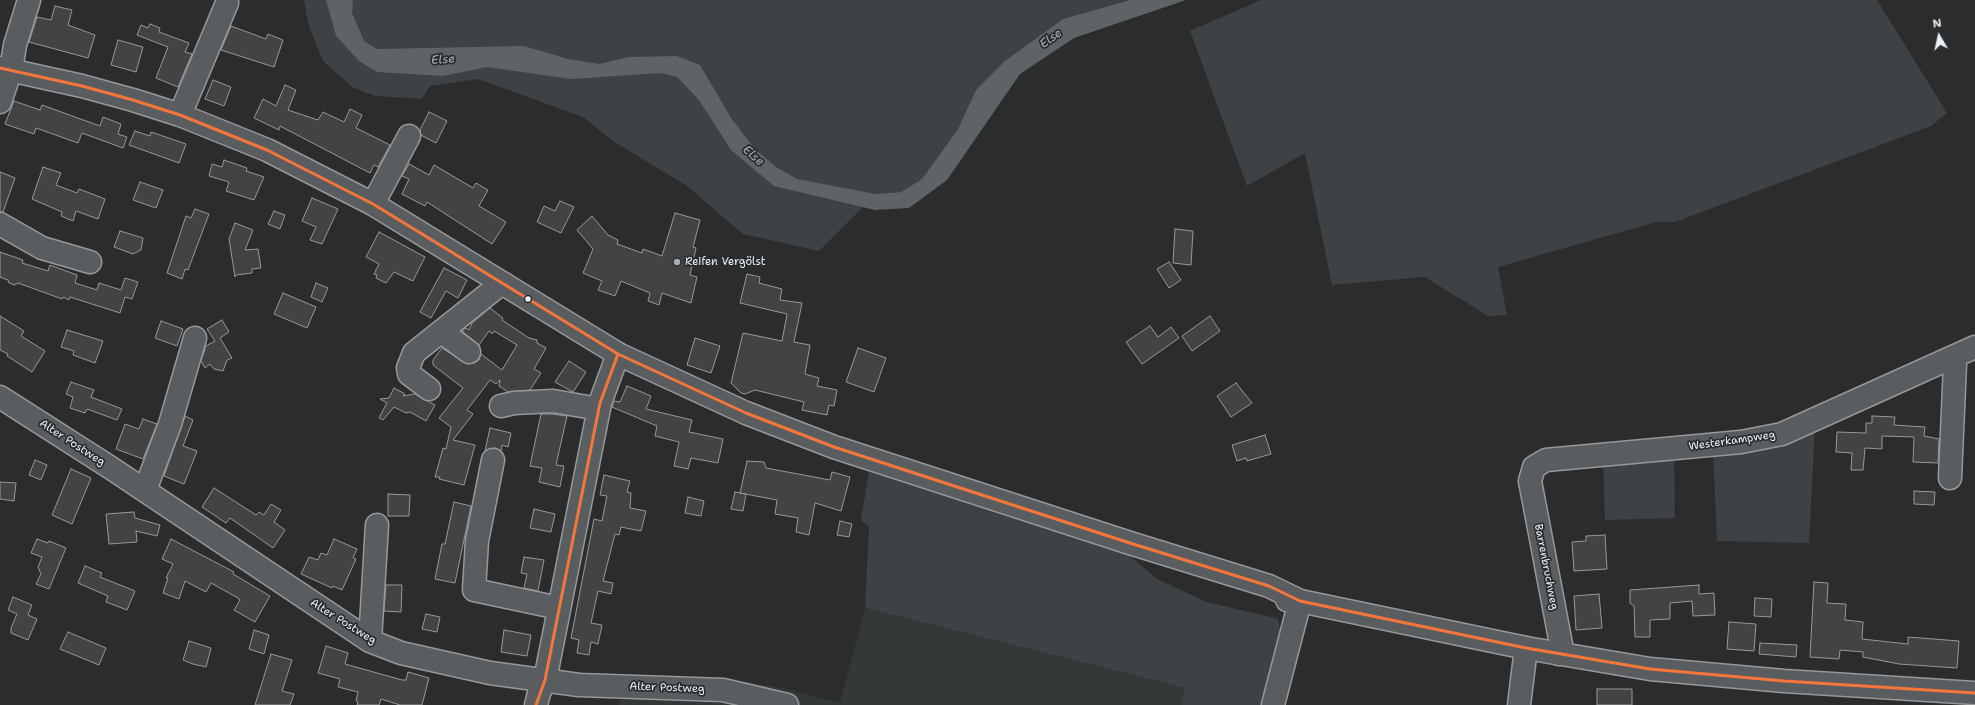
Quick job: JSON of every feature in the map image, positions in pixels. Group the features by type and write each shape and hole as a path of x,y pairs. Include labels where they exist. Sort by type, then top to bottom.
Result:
{"street":[{"path":"0,102 6,69 29,0"},
{"path":"180,115 227,3"},
{"path":"6,69 82,86 180,115 268,150 373,204 618,354 746,413 834,447 1133,544 1269,586 1300,601 1526,648 1650,669 1784,681 1975,693"},
{"path":"373,204 409,136"},
{"path":"0,224 42,248 90,262"},
{"path":"429,389 409,374 408,368 414,354 502,283"},
{"path":"442,332 469,352"},
{"path":"145,490 170,424 195,338"},
{"name":"Westerkampweg","path":"1530,481 1534,467 1546,460 1741,442 1782,434 1975,347"},
{"path":"536,705 539,693 545,680 598,409 618,354"},
{"path":"1950,478 1955,364 1953,357"},
{"name":"Alter Postweg","path":"0,397 145,490 370,641 401,653 490,673 579,685 723,690 787,705"},
{"path":"501,406 528,402 554,401 598,409"},
{"path":"493,460 477,541 474,590 558,608"},
{"name":"Barrenbruchweg","path":"1530,481 1561,644 1559,654"},
{"path":"370,641 378,525"},
{"path":"1274,705 1300,601"},
{"path":"1519,705 1526,648"}],"shaded area":[{"path":"304,0 1130,0 1063,19 976,90 958,129 922,179 901,192 876,194 819,251 743,234 687,186 613,141 583,117 478,79 430,86 422,99 375,96 352,87 323,61 308,23"},
{"path":"1261,0 1877,0 1947,113 1931,126 1675,222 1656,222 1498,267 1507,315 1488,316 1425,277 1332,285 1305,153 1247,186 1190,31"},
{"path":"1815,425 1809,543 1717,541 1713,450"},
{"path":"1674,454 1675,518 1605,520 1603,461"},
{"path":"869,472 1130,556 1157,579 1207,602 1278,619 1282,639 1262,705 1181,705 1185,688 865,608 869,527 861,520"},
{"path":"865,608 1185,688 1181,705 619,705 622,675 723,678 783,688 840,703"}],"water":[{"name":"Else","path":"326,0 353,0 352,13 364,41 377,49 524,46 568,59 599,64 629,57 677,56 700,65 731,118 754,148 776,167 797,179 876,194 901,192 922,179 958,129 976,90 1005,61 1063,19 1130,0 1186,0 1074,38 1020,74 947,180 909,208 875,210 774,186 731,150 699,100 677,77 660,73 571,79 487,67 443,76 377,72 359,61 336,36"}],"building":[{"path":"55,6 72,10 68,25 95,35 88,58 29,42 37,17 51,20"},
{"path":"150,24 160,28 159,32 189,43 185,52 192,54 178,87 156,78 168,47 137,35 141,25 148,28"},
{"path":"231,26 266,39 268,34 283,40 274,67 221,50"},
{"path":"118,40 143,47 136,72 111,65"},
{"path":"213,80 231,87 224,106 205,99"},
{"path":"285,85 296,90 288,110 318,120 323,112 344,122 350,109 362,115 356,128 390,145 378,167 374,165 370,173 280,126 279,130 254,118 263,99 276,106"},
{"path":"14,101 40,110 42,105 100,126 103,117 121,124 118,134 127,137 123,148 82,133 78,143 36,128 34,134 5,124"},
{"path":"429,112 447,121 436,143 421,135 420,130"},
{"path":"135,131 150,136 151,132 186,144 179,163 129,145"},
{"path":"224,160 247,168 246,171 264,177 254,200 226,191 229,182 209,176 212,164 222,167"},
{"path":"409,164 429,175 434,165 473,188 476,183 488,190 479,206 506,222 492,244 427,202 425,206 402,194 409,179 402,176"},
{"path":"43,167 61,173 56,185 77,193 79,189 105,199 98,219 76,211 73,221 61,216 62,212 32,199"},
{"path":"0,172 15,178 3,212 0,212"},
{"path":"140,182 163,190 156,208 133,200"},
{"path":"312,198 338,209 322,244 310,240 316,227 302,221"},
{"path":"560,201 574,207 561,233 537,222 544,206 555,211"},
{"path":"195,209 209,214 188,270 185,269 182,279 167,273 186,216 191,218"},
{"path":"274,211 285,215 280,229 268,224"},
{"path":"675,213 700,220 693,247 696,248 690,275 697,277 691,303 662,293 659,305 648,301 650,293 621,281 615,296 598,290 602,281 583,273 593,249 577,230 592,216 608,235 618,240 617,244 642,253 643,249 662,256"},
{"path":"235,223 253,230 245,250 258,249 261,268 252,269 252,273 236,275 235,277 229,239"},
{"path":"1175,229 1193,231 1191,265 1173,263"},
{"path":"120,231 143,238 141,250 133,254 114,247"},
{"path":"379,232 425,257 413,281 394,272 386,283 376,278 377,275 374,274 379,264 366,257"},
{"path":"0,252 23,260 22,263 48,271 50,265 77,275 75,283 97,290 99,283 121,290 125,278 138,282 132,299 125,297 120,313 70,297 69,300 63,297 62,299 18,283 15,285 9,283 8,280 0,277"},
{"path":"1169,262 1181,280 1169,288 1157,269"},
{"path":"444,268 467,280 458,298 446,291 431,318 420,312"},
{"path":"747,274 760,277 759,283 782,289 780,300 802,303 794,342 810,345 805,374 819,378 817,386 837,390 834,406 829,405 827,415 802,410 804,402 755,390 745,394 741,393 731,383 743,333 782,341 787,314 740,303"},
{"path":"316,283 328,288 322,302 311,297"},
{"path":"283,293 316,307 307,328 274,314"},
{"path":"490,308 503,318 502,320 529,338 537,340 537,343 546,348 534,369 541,373 530,390 508,392 499,386 500,380 496,384 490,380 467,410 473,414 453,440 475,445 464,485 439,479 440,477 435,477 443,448 446,449 451,427 439,418 463,388 433,365 433,360 442,348 467,364 474,363 479,360 481,354 502,370 517,345 494,331 492,334 489,331 479,345 462,331 466,328 469,330 472,323"},
{"path":"0,316 24,331 21,336 45,351 32,372 7,356 8,354 0,350"},
{"path":"1210,316 1220,331 1192,351 1182,336"},
{"path":"222,320 229,332 220,338 232,358 227,360 223,371 214,369 210,364 205,368 201,361 206,346 215,341 207,329"},
{"path":"161,321 183,329 177,346 155,338"},
{"path":"1150,326 1158,337 1171,327 1179,338 1142,364 1126,342"},
{"path":"67,330 103,341 95,363 73,355 74,351 61,347"},
{"path":"695,338 720,346 711,373 687,365"},
{"path":"858,348 886,358 874,392 846,382"},
{"path":"569,361 586,372 573,392 555,382"},
{"path":"71,382 94,390 91,397 122,409 117,420 87,409 85,413 70,408 73,397 66,394"},
{"path":"1236,383 1252,403 1231,417 1217,396"},
{"path":"627,386 651,396 646,409 692,420 689,432 723,439 718,463 691,458 688,469 674,466 679,442 655,436 657,426 612,407 614,401 620,402"},
{"path":"394,388 405,394 403,396 415,394 435,405 426,421 410,412 406,413 394,407 383,420 379,418 387,403 380,399 389,398"},
{"path":"541,414 567,416 556,465 564,466 560,487 539,482 542,468 530,466"},
{"path":"185,416 193,420 183,446 197,451 184,484 164,476"},
{"path":"1872,416 1895,417 1894,425 1925,427 1924,436 1939,439 1938,463 1913,462 1914,437 1882,436 1882,449 1865,448 1863,470 1851,470 1852,453 1836,452 1837,432 1866,433 1866,423 1872,423"},
{"path":"143,419 157,424 143,459 116,449 125,424 139,429"},
{"path":"490,428 511,433 508,447 502,445 501,451 495,448 485,451"},
{"path":"1265,435 1271,454 1247,461 1246,458 1237,461 1232,445"},
{"path":"35,460 47,465 41,480 29,475"},
{"path":"747,461 764,462 766,468 830,480 832,472 850,477 841,511 815,503 809,535 796,532 798,518 775,514 777,500 740,493"},
{"path":"71,469 91,478 72,524 52,515"},
{"path":"604,475 630,481 627,492 631,493 630,508 646,511 641,531 621,527 619,535 615,534 603,581 613,583 611,594 598,591 591,623 602,625 598,644 591,642 589,655 577,653 579,640 571,638 594,519 602,521 607,496 600,495"},
{"path":"0,482 16,483 14,501 0,499"},
{"path":"214,488 256,515 259,512 264,515 271,504 281,510 274,522 285,530 273,548 230,518 226,523 202,507"},
{"path":"1914,491 1935,492 1934,505 1914,504"},
{"path":"735,492 746,494 743,511 731,509"},
{"path":"388,494 410,495 409,516 388,516"},
{"path":"688,497 704,501 701,516 685,513"},
{"path":"454,502 471,506 455,583 435,579 442,544 445,544"},
{"path":"534,509 555,514 551,532 530,528"},
{"path":"134,512 135,518 160,525 157,536 136,531 137,542 109,544 106,514"},
{"path":"840,521 852,524 849,537 837,535"},
{"path":"1605,535 1607,569 1574,571 1572,542 1586,541 1586,536"},
{"path":"37,539 48,543 49,541 66,548 49,589 36,584 41,574 38,567 42,557 31,553"},
{"path":"171,539 234,572 233,574 270,596 255,622 234,610 240,600 238,598 211,583 206,592 185,581 179,599 163,593 168,578 166,578 173,564 162,559"},
{"path":"334,539 357,549 353,558 356,559 342,590 333,586 332,588 301,574 309,557 318,560 321,553 327,555"},
{"path":"524,557 544,560 538,591 524,588 527,574 521,573"},
{"path":"85,566 102,573 100,577 135,591 127,610 106,602 108,596 78,583"},
{"path":"1814,582 1828,583 1827,603 1846,604 1845,620 1863,622 1862,639 1908,644 1908,637 1959,641 1957,668 1899,664 1863,657 1863,652 1840,650 1839,659 1810,657"},
{"path":"386,585 402,585 401,612 384,611"},
{"path":"1699,585 1699,594 1714,593 1715,615 1693,616 1692,601 1670,603 1670,619 1650,620 1650,637 1635,637 1634,606 1630,603 1630,590"},
{"path":"1599,594 1602,628 1576,630 1574,596"},
{"path":"13,597 32,605 28,615 37,619 28,640 11,633 11,628 17,614 8,610"},
{"path":"1755,598 1772,599 1771,617 1754,616"},
{"path":"426,614 440,617 437,632 422,629"},
{"path":"1729,622 1756,624 1754,651 1727,649"},
{"path":"254,630 269,635 264,654 249,649"},
{"path":"504,630 531,635 527,656 501,652"},
{"path":"68,632 106,648 99,665 60,649"},
{"path":"189,641 211,648 206,667 183,660"},
{"path":"1760,643 1797,645 1796,657 1759,654"},
{"path":"326,646 348,653 345,664 402,680 406,680 408,672 429,678 422,705 400,705 381,699 379,705 357,705 358,702 356,701 358,692 338,687 340,679 318,673"},
{"path":"271,654 292,660 282,691 294,694 290,705 255,705"},
{"path":"1597,689 1632,689 1632,705 1597,705"}],"transit line":[{"path":"0,68 82,86 133,100 180,115 267,150 373,204 618,354 746,413 834,447 1133,544 1269,586 1300,601 1526,648 1650,669 1784,681 1975,693"},
{"path":"536,705 545,680 600,403 618,354"}],"place":[{"name":"Reifen Vergölst","path":"677,262"}]}
